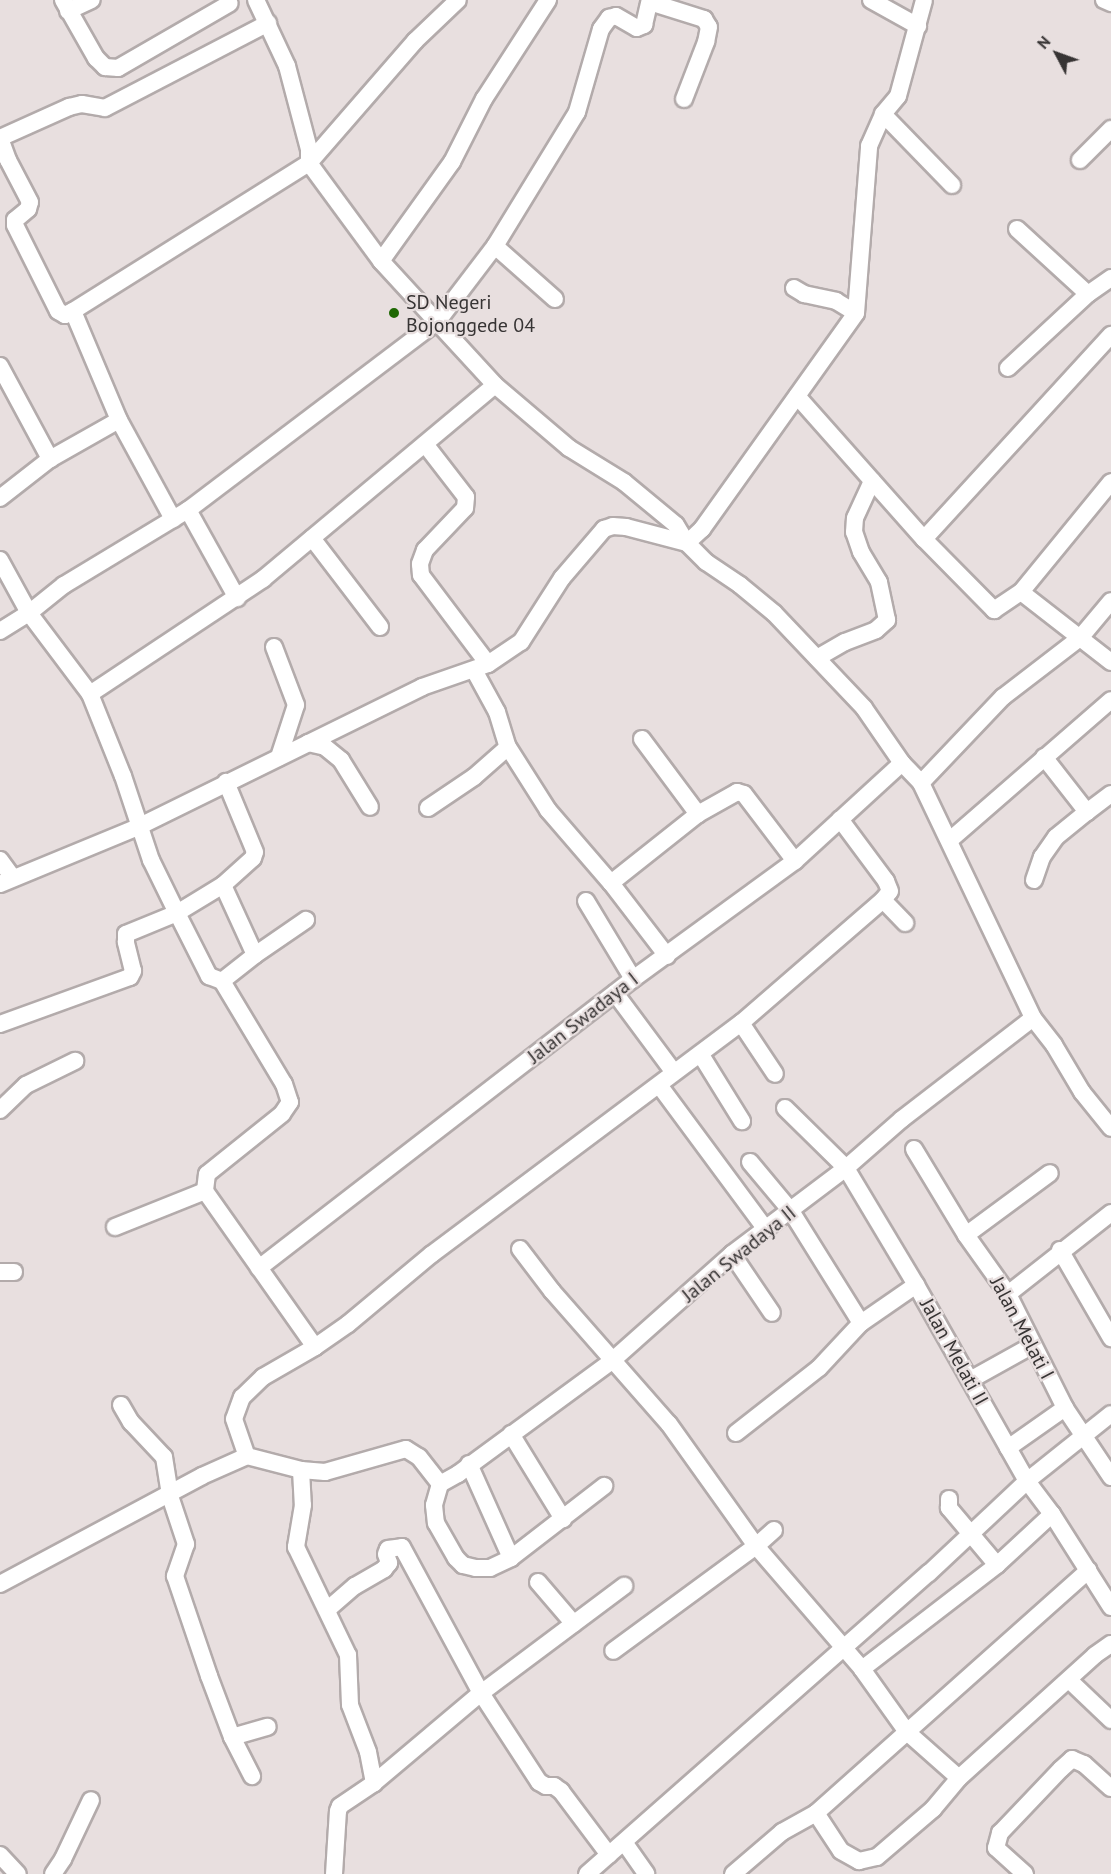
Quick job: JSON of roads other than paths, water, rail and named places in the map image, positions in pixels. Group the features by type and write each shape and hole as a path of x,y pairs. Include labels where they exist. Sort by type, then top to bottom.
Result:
{"street":[{"path":"92,0 66,5 96,58 105,67 118,68 230,3"},
{"path":"256,0 287,66 309,149 309,163 381,261 495,386 569,448 624,482 676,525 687,543 706,562 774,614 864,708 902,763 921,783 1033,1018 1082,1092 1111,1128"},
{"path":"268,23 105,108 82,104 69,107 0,138 30,202 28,209 15,220 15,225 58,311 65,315 73,311 309,163 415,41 458,0"},
{"path":"381,261 452,162 484,99 548,0"},
{"path":"871,0 918,26"},
{"path":"687,543 702,529 856,313 869,146 883,114 898,96 924,0"},
{"path":"1104,0 1111,3"},
{"path":"0,631 29,613 64,585 181,515 437,322 495,246 577,112 601,29 609,18 616,16 638,28 644,25 650,1 704,20 709,27 706,42 684,99"},
{"path":"883,114 952,185"},
{"path":"1080,160 1111,129"},
{"path":"1017,229 1088,294"},
{"path":"495,246 555,299"},
{"path":"1008,368 1088,294 1111,278"},
{"path":"794,288 804,294 836,301 856,313"},
{"path":"73,311 119,420 237,598"},
{"path":"924,539 1111,335"},
{"path":"0,366 50,459"},
{"path":"90,694 237,598 495,386"},
{"path":"797,396 924,539 994,610 1021,592 1108,491"},
{"path":"0,498 50,459 119,420"},
{"path":"424,444 466,497 465,508 426,550 420,564 421,575 481,667 508,747 548,810 667,956"},
{"path":"817,658 845,642 876,630 887,620 879,582 861,552 854,532 855,518 872,481"},
{"path":"0,860 7,881 138,827 422,687 481,667 521,642 562,578 603,529 613,526 626,527 687,543"},
{"path":"312,538 380,627"},
{"path":"0,560 29,613 90,694 123,776 138,827 177,913 209,976 222,981 284,1084 290,1102 282,1114 207,1174 205,1191 315,1347"},
{"path":"1021,592 1111,662"},
{"path":"921,783 1003,697 1080,638 1111,601"},
{"path":"274,647 296,705 279,757"},
{"path":"950,840 1111,700"},
{"path":"642,739 698,814"},
{"path":"308,743 325,747 341,760 370,807"},
{"path":"428,808 474,777 508,747"},
{"path":"1044,757 1087,812"},
{"name":"Jalan Swadaya I","path":"259,1268 633,979 795,861 902,763"},
{"path":"0,1024 130,977 133,971 126,934 177,913 223,885 253,858 255,852 226,782"},
{"path":"610,884 698,814 737,792 744,794 795,861"},
{"path":"1034,880 1042,857 1056,837 1111,794"},
{"path":"247,1456 234,1419 242,1397 263,1377 315,1347 348,1324 432,1254 659,1085 674,1071 700,1055 741,1023 883,900 890,891 886,881 840,819"},
{"path":"223,885 255,955"},
{"path":"883,900 905,923"},
{"path":"586,901 633,979"},
{"path":"222,981 306,920"},
{"path":"615,993 674,1071"},
{"name":"Jalan Swadaya II","path":"440,1484 613,1360 732,1254 765,1228 792,1211 902,1119 1033,1018"},
{"path":"741,1023 775,1074"},
{"path":"700,1055 742,1121"},
{"path":"0,1110 26,1085 75,1061"},
{"path":"659,1085 765,1228"},
{"name":"Jalan Melati II","path":"785,1108 846,1168 916,1285 1026,1481 1052,1514 1111,1607"},
{"name":"Jalan Melati I","path":"914,1149 966,1235 1008,1294 1065,1408 1111,1477"},
{"path":"750,1162 792,1211 861,1323"},
{"path":"966,1235 1050,1173"},
{"path":"115,1227 205,1191"},
{"path":"1008,1294 1060,1250 1111,1213"},
{"path":"520,1249 552,1292 669,1424 756,1546 862,1669 907,1732 959,1778"},
{"path":"1060,1250 1111,1338"},
{"path":"732,1254 772,1313"},
{"path":"736,1433 819,1368 861,1323 916,1285"},
{"path":"970,1380 1034,1346"},
{"path":"121,1405 131,1422 164,1457 170,1496 186,1544 176,1576 232,1737 252,1776"},
{"path":"1008,1448 1065,1408"},
{"path":"587,1874 844,1649 1026,1481 1111,1414"},
{"path":"511,1434 563,1519"},
{"path":"0,1584 170,1496 202,1476 247,1456 301,1470 325,1472 405,1449 418,1457 440,1484 434,1505 436,1523 456,1558 464,1565 483,1568 490,1568 511,1558 604,1486"},
{"path":"469,1464 511,1558"},
{"path":"301,1470 303,1505 296,1547 348,1655 350,1705 368,1752 374,1783"},
{"path":"949,1499 949,1508 997,1565"},
{"path":"862,1669 997,1565 1052,1514"},
{"path":"613,1651 756,1546 774,1530"},
{"path":"327,1610 355,1586 384,1569 389,1563 386,1554 388,1549 402,1547 481,1693 539,1782 546,1786 554,1786 561,1791 609,1855"},
{"path":"733,1874 782,1832 816,1813 1089,1570"},
{"path":"538,1582 574,1624"},
{"path":"334,1874 338,1810 345,1801 374,1783 481,1693 624,1586"},
{"path":"816,1813 841,1851 860,1862 877,1857 933,1809 959,1778 1111,1644"},
{"path":"1069,1680 1111,1720"},
{"path":"232,1737 268,1727"},
{"path":"1025,1874 996,1848 1000,1833 1061,1769 1072,1760 1084,1764 1111,1788"},
{"path":"53,1874 63,1859 90,1800"},
{"path":"624,1842 646,1874"},
{"path":"0,1855 18,1874"}],"place":[{"name":"SD Negeri Bojonggede 04","path":"394,313"}]}
